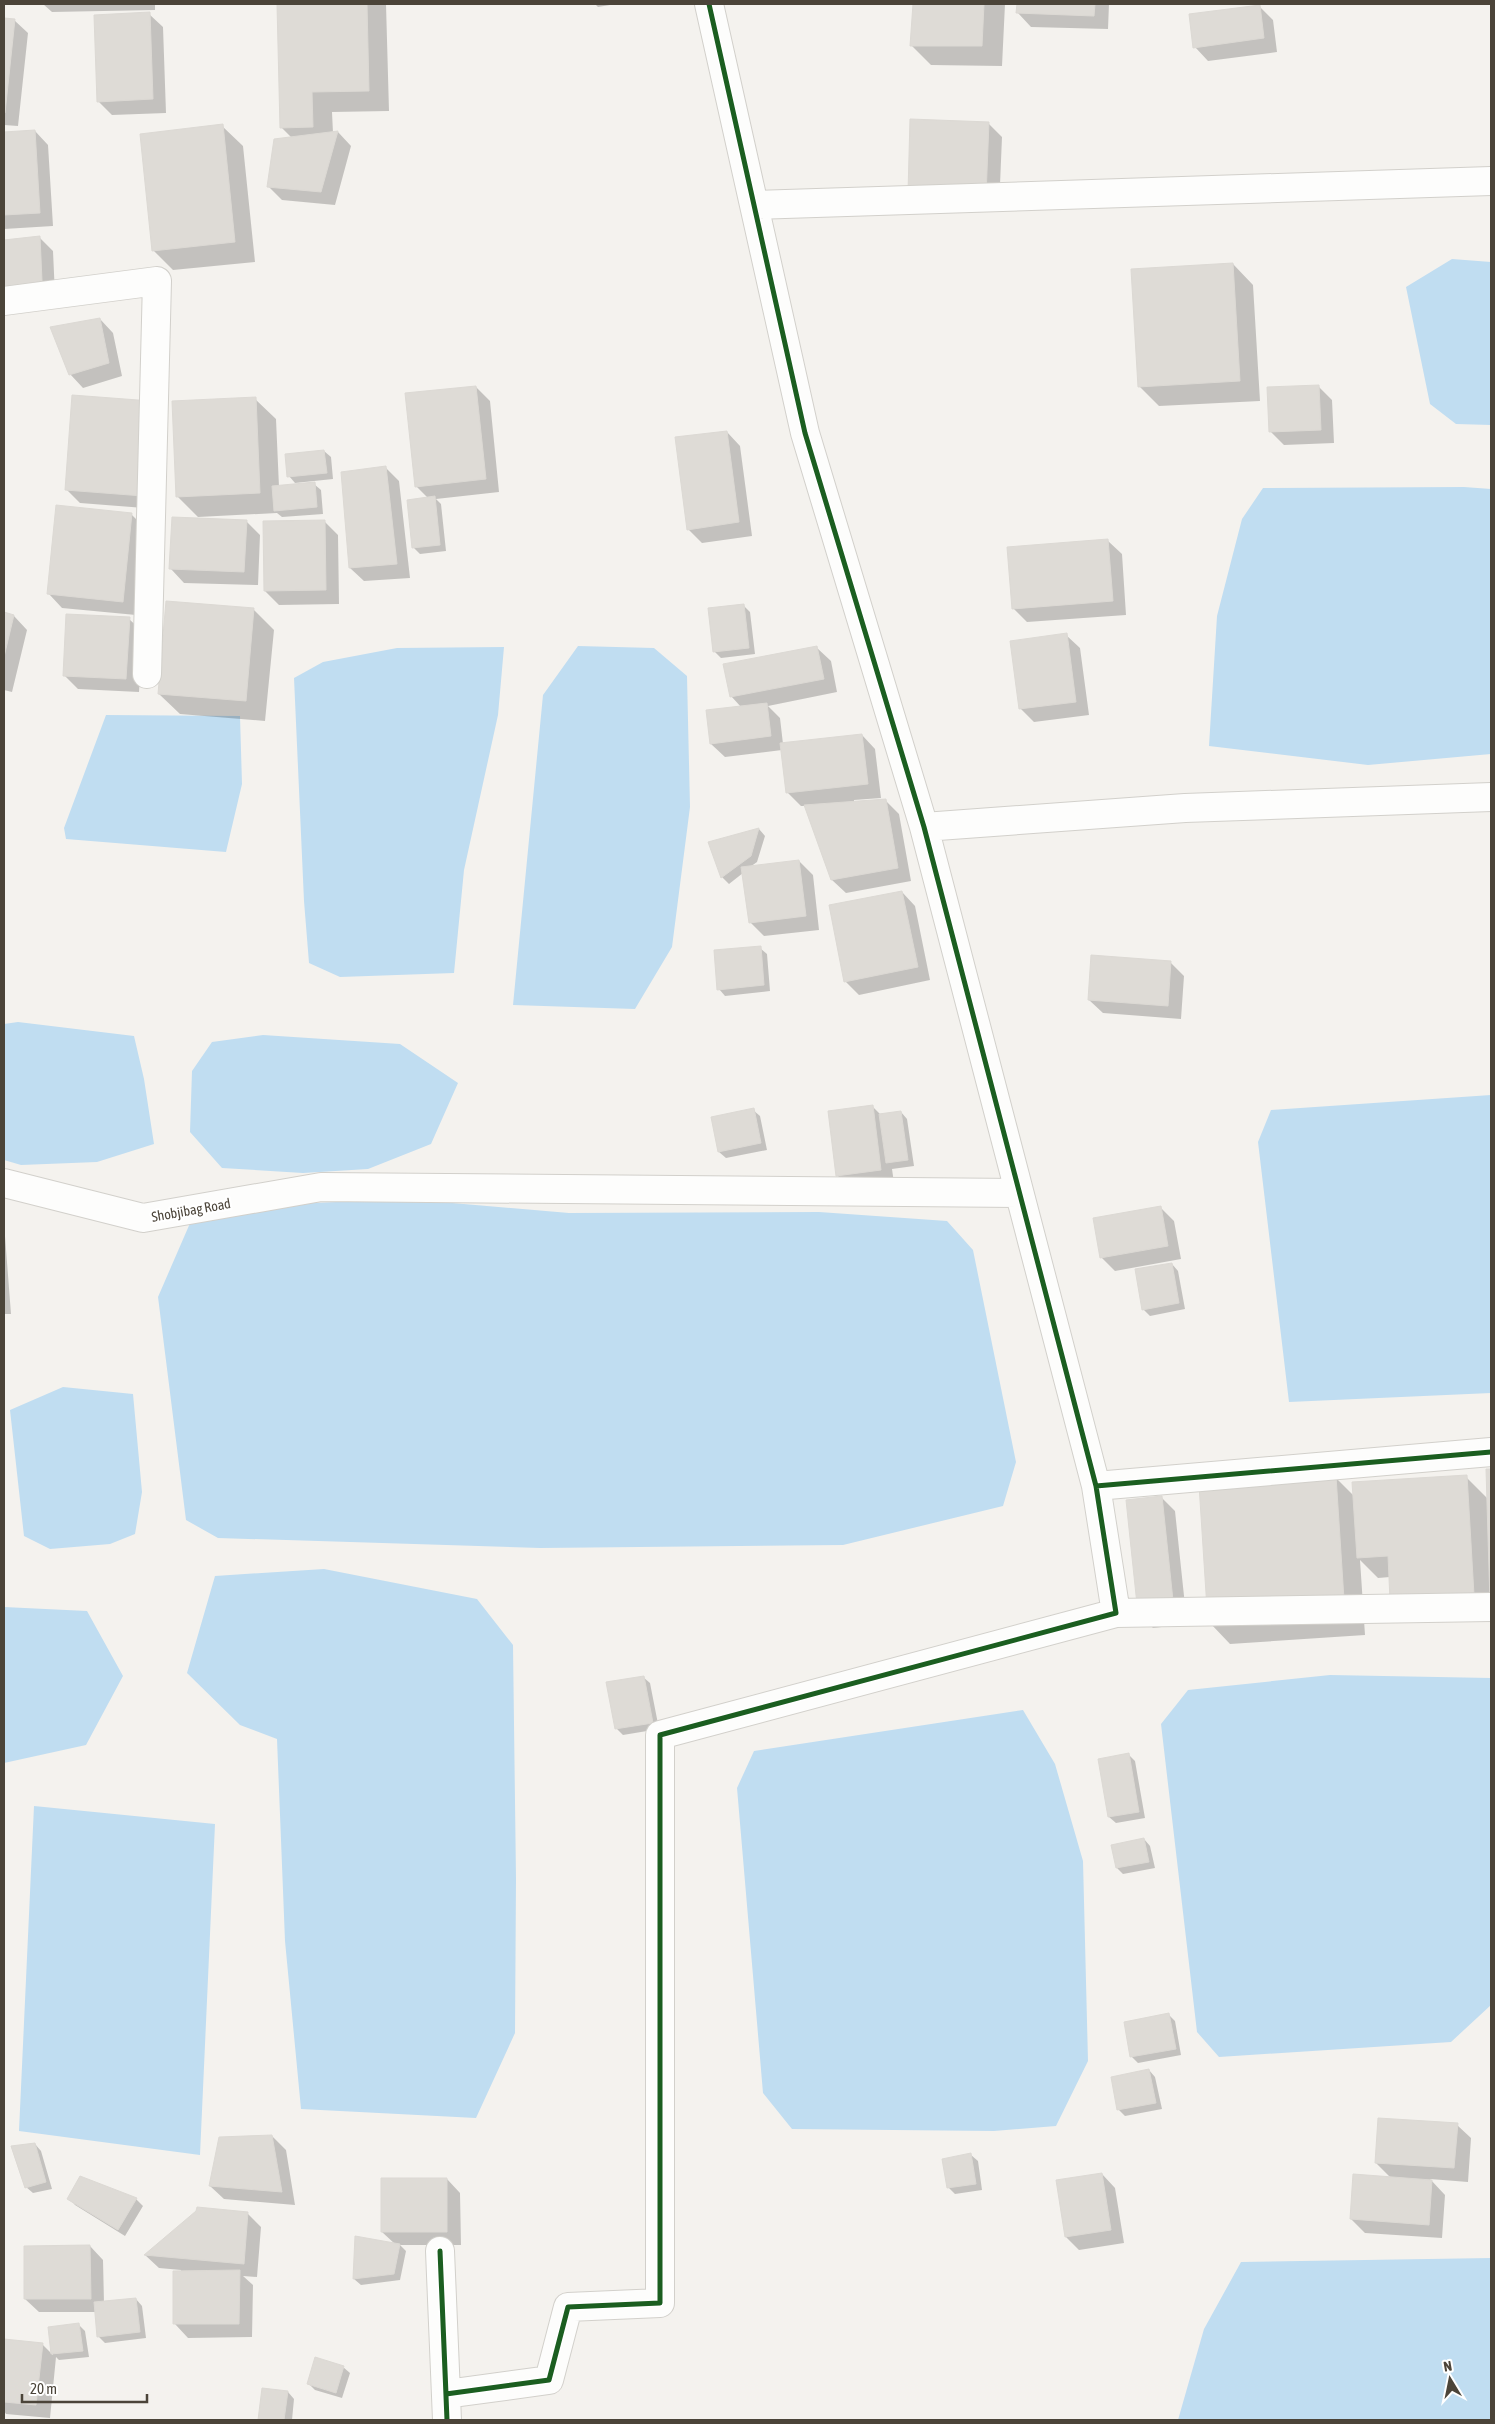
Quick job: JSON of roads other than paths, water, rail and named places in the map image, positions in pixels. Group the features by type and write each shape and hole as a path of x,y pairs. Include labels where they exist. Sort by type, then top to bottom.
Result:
{"street":[{"path":"709,4 805,433 924,827 1096,1486 1116,1613"},
{"path":"754,205 1491,182"},
{"path":"4,300 157,281 147,674"},
{"path":"924,827 1184,808 1491,797"},
{"name":"Shobjibag Road","path":"4,1183 143,1218 321,1187 1019,1193"},
{"path":"1096,1486 1491,1452"},
{"path":"447,2420 440,2251 446,2394 549,2380 568,2307 660,2303 660,1735 1116,1613 1491,1607"}],"water":[{"path":"1452,259 1491,262 1491,425 1456,424 1430,404 1406,287"},
{"path":"1464,487 1491,489 1491,754 1368,765 1209,746 1217,616 1242,519 1263,488"},
{"path":"578,646 654,648 687,676 690,807 672,947 635,1009 513,1005 543,695"},
{"path":"504,647 498,715 464,870 454,973 340,977 309,963 304,901 294,678 323,662 397,648"},
{"path":"106,715 240,716 242,784 226,852 66,839 64,828"},
{"path":"18,1022 134,1036 144,1079 154,1144 97,1162 21,1165 4,1160 4,1024"},
{"path":"263,1035 400,1044 458,1083 431,1144 368,1169 303,1173 222,1168 190,1132 192,1071 212,1042"},
{"path":"1491,1095 1491,1393 1289,1402 1258,1142 1271,1110"},
{"path":"406,1199 569,1213 819,1212 947,1221 973,1250 1016,1462 1003,1506 843,1545 540,1548 218,1538 186,1520 158,1297 194,1214 244,1206"},
{"path":"63,1387 133,1394 142,1492 135,1534 110,1544 50,1549 24,1536 10,1410"},
{"path":"324,1569 477,1599 513,1645 516,1879 515,2033 476,2118 301,2109 285,1941 277,1739 240,1725 187,1673 215,1576"},
{"path":"4,1607 87,1611 123,1676 86,1745 4,1763"},
{"path":"1330,1675 1491,1678 1491,2005 1451,2042 1219,2057 1197,2032 1161,1724 1188,1690"},
{"path":"1023,1710 1055,1764 1083,1861 1088,2061 1056,2126 994,2131 792,2129 763,2093 737,1788 754,1751"},
{"path":"34,1806 215,1824 200,2155 19,2131"},
{"path":"1491,2258 1491,2420 1178,2420 1204,2329 1241,2262"}]}
